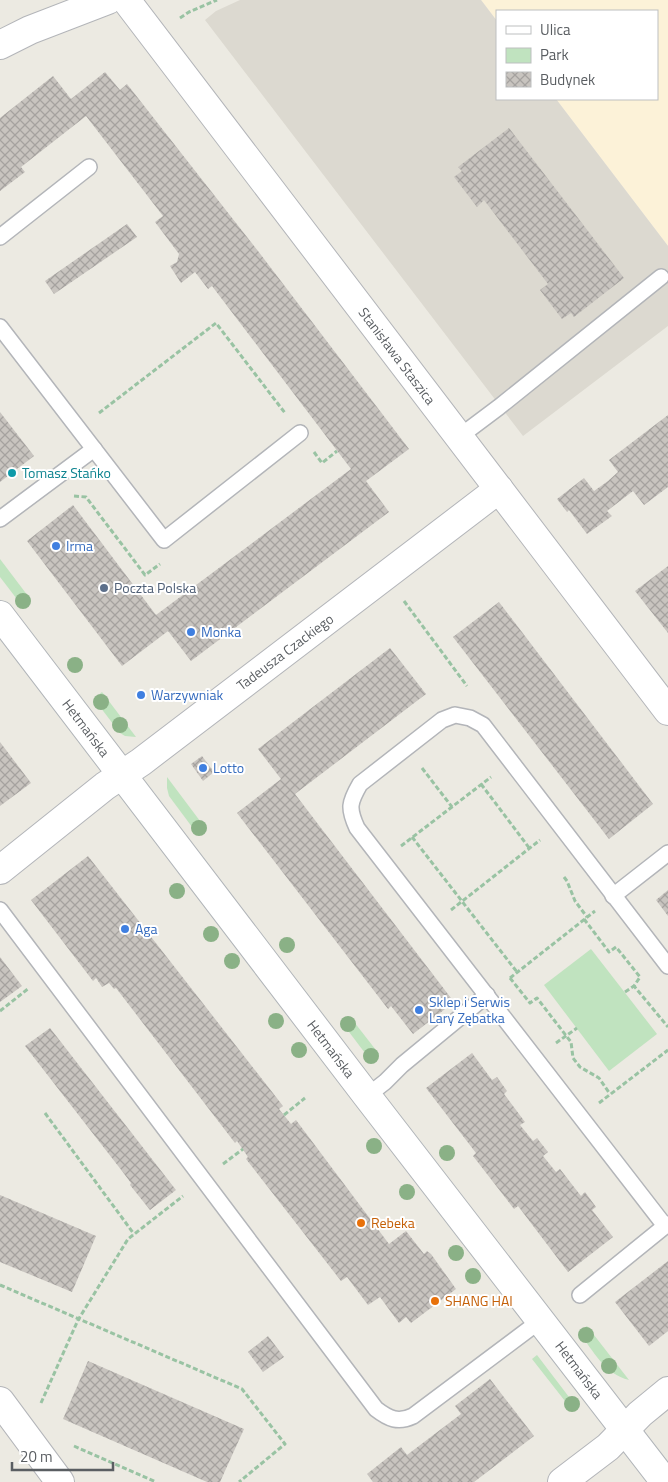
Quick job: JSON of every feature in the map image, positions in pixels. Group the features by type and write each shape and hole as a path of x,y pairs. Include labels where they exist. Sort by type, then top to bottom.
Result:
{"street":[{"path":"0,45 30,30 108,0"},
{"name":"Stanisława Staszica","path":"126,0 668,711"},
{"name":"Tadeusza Czackiego","path":"0,870 105,786 122,776 499,489"},
{"name":"Hetmańska","path":"0,615 367,1096 665,1482"},
{"path":"562,1482 608,1447 640,1414 668,1391"},
{"path":"0,1401 60,1482"}],"lane":[{"path":"0,237 89,167"},
{"path":"459,437 500,407 660,277"},
{"path":"0,327 164,540 300,433"},
{"path":"0,519 94,449"},
{"path":"580,1295 667,1225 357,828 350,813 352,797 360,784 442,720 455,715 470,718 483,725 668,966"},
{"path":"613,896 668,853"},
{"path":"0,910 376,1409 385,1416 395,1420 413,1416 541,1320"},
{"path":"367,1096 488,995"}],"path":[{"path":"178,19 217,0"},
{"path":"78,429 216,323 322,462 337,451"},
{"path":"402,598 467,686"},
{"path":"407,748 452,807"},
{"path":"383,860 511,762"},
{"path":"482,784 530,849"},
{"path":"432,924 559,826"},
{"path":"412,837 517,972"},
{"path":"562,873 574,901 609,952 616,947 640,977 634,986 625,992"},
{"path":"488,995 613,896"},
{"path":"0,1011 48,974"},
{"path":"510,978 530,1003 537,998 571,1042 572,1058 580,1067 600,1078 610,1094"},
{"path":"634,986 668,1028"},
{"path":"581,1117 668,1050"},
{"path":"284,1115 305,1098"},
{"path":"45,1113 134,1234"},
{"path":"39,1406 78,1320 128,1239 204,1180"},
{"path":"0,1286 242,1389 285,1444 239,1482"},
{"path":"67,1443 156,1482"}],"shaded area":[{"path":"240,0 481,0 496,20 496,100 557,100 668,246 668,326 523,436 205,20 216,11"},
{"path":"481,0 668,0 668,246 557,100 658,100 658,10 496,10 496,20"}],"green space":[{"path":"0,559 31,600 23,607 0,577"},
{"path":"102,692 136,737 125,736 120,733 94,699"},
{"path":"167,777 206,829 198,835 169,796"},
{"path":"591,949 657,1034 609,1071 544,985"},
{"path":"351,1018 379,1054 371,1061 343,1024"},
{"path":"587,1326 629,1380 613,1373 600,1361 579,1332"},
{"path":"537,1355 572,1401 574,1400 576,1407 572,1410 532,1359"}],"building":[{"path":"105,72 120,90 127,84 258,251 409,449 366,481 389,512 191,661 168,631 122,666 27,541 73,505 156,615 351,469 212,286 208,289 195,272 181,283 170,266 177,262 179,254 155,222 163,216 86,116 21,167 25,172 0,191 0,118 53,76 71,99"},
{"path":"509,128 624,278 574,317 571,313 562,319 540,290 548,284 484,200 477,207 454,177 462,171 458,167"},
{"path":"127,224 137,237 54,294 45,281"},
{"path":"0,412 34,456 0,482"},
{"path":"668,415 668,487 644,505 633,491 607,511 612,516 587,534 569,510 567,512 557,499 584,478 594,491 608,481 618,472 609,460"},
{"path":"668,566 668,633 635,591"},
{"path":"499,602 653,804 609,839 453,637"},
{"path":"390,648 426,694 295,794 454,1002 413,1034 391,1006 388,1009 237,813 281,779 258,749"},
{"path":"0,742 31,783 0,806"},
{"name":"Lotto","path":"202,756 214,772 203,781 191,764"},
{"path":"88,856 283,1106 279,1109 291,1124 296,1120 389,1244 406,1231 424,1254 427,1251 431,1254 456,1289 411,1323 406,1317 399,1323 380,1297 368,1305 347,1277 341,1281 246,1159 248,1157 237,1141 235,1143 116,988 114,989 109,983 102,987 96,978 93,981 31,900"},
{"path":"668,890 668,916 656,900"},
{"path":"0,957 22,986 0,1002"},
{"path":"50,1028 176,1190 150,1210 25,1046"},
{"path":"472,1053 492,1080 497,1077 507,1091 504,1094 525,1122 520,1125 533,1141 537,1138 548,1152 543,1156 556,1172 560,1169 581,1196 585,1192 596,1207 592,1210 613,1237 568,1272 518,1206 514,1209 473,1156 476,1153 426,1088"},
{"path":"0,1195 96,1236 72,1292 0,1262"},
{"path":"668,1261 668,1331 649,1346 615,1302"},
{"path":"268,1336 284,1357 263,1372 248,1352"},
{"path":"88,1361 244,1429 220,1482 207,1482 63,1419"},
{"path":"490,1379 534,1436 474,1482 373,1482 367,1474 401,1447 407,1455 461,1414 455,1406"}],"place":[{"name":"Tomasz Stańko","path":"12,473"},
{"name":"Irma","path":"56,546"},
{"name":"Poczta Polska","path":"104,588"},
{"name":"Monka","path":"191,632"},
{"name":"Warzywniak","path":"141,695"},
{"name":"Lotto","path":"203,768"},
{"name":"Aga","path":"125,929"},
{"name":"Sklep i Serwis Lary Zębatka","path":"419,1010"},
{"name":"Rebeka","path":"361,1223"},
{"name":"SHANG HAI","path":"435,1301"}]}
